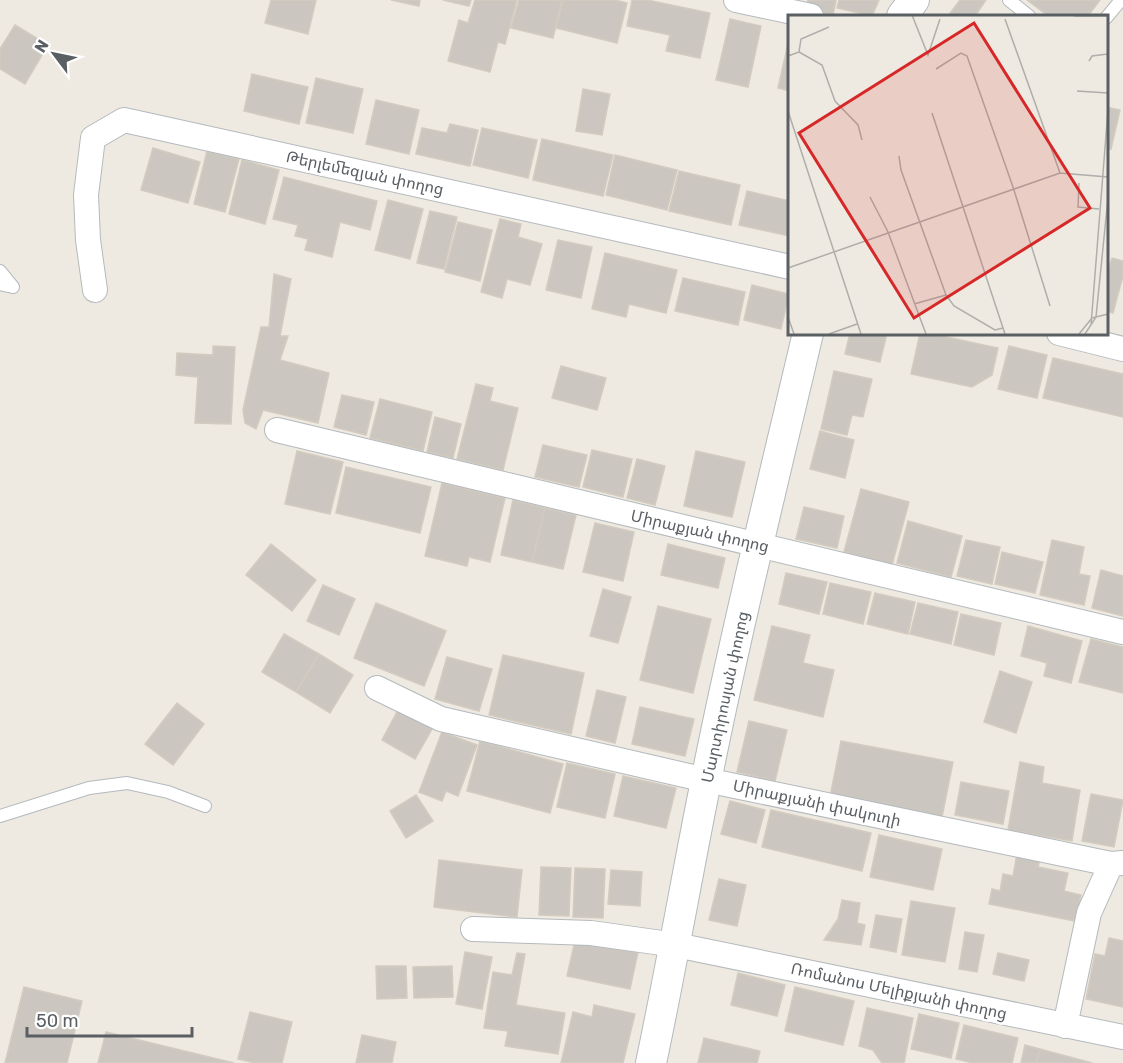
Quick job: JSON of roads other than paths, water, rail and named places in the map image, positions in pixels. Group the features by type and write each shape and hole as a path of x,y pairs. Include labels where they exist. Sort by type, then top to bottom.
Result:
{"street":[{"path":"735,0 807,15"},
{"path":"903,15 914,0"},
{"name":"Թերլեմեզյան փողոց","path":"95,290 88,240 86,195 93,138 124,120 788,267"},
{"name":"Մարտիրոսյան փողոց","path":"651,1063 676,945 706,780 758,544 808,334"},
{"path":"1063,334 1123,349"},
{"name":"Միրաքյան փողոց","path":"277,430 1123,632"},
{"name":"Միրաքյանի փակուղի","path":"377,688 441,719 706,780 1117,863"},
{"path":"1065,1026 1089,913 1117,863"},
{"name":"Ռոմանոս Մելիքյանի փողոց","path":"473,928 591,933 676,945 1123,1037"}],"lane":[{"path":"1008,0 1028,15"},
{"path":"1108,17 1120,0"},
{"path":"0,271 13,287 0,284"},
{"path":"0,816 89,788 127,783 168,792 205,806"}]}
